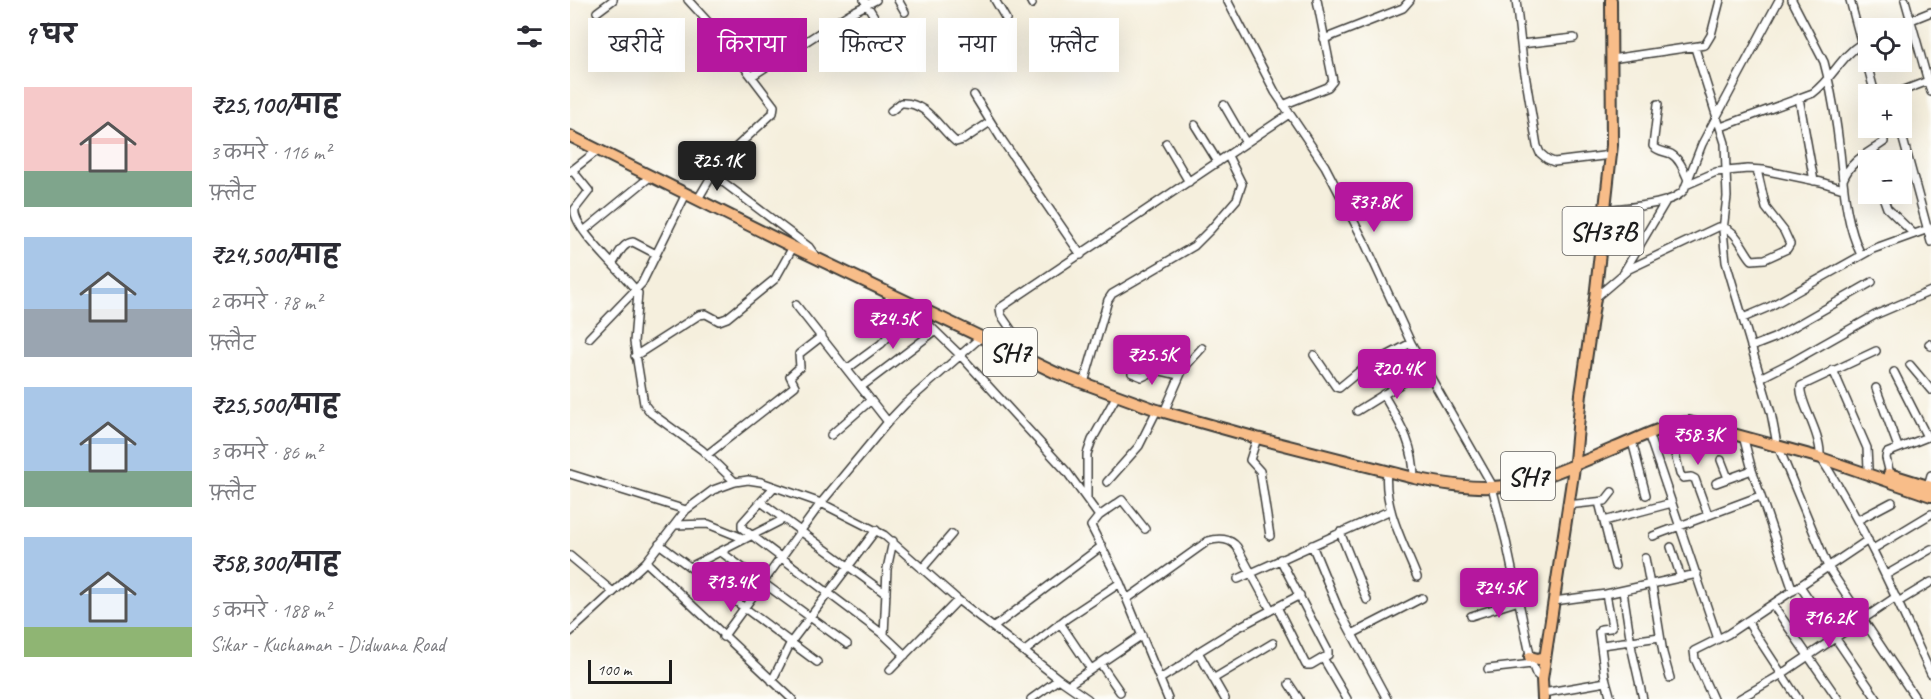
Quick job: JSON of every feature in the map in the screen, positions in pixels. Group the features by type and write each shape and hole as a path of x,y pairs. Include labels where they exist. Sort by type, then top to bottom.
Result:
{"main road":[{"name":"SH37B","path":"1574,463 1611,155 1613,98 1611,0"},
{"name":"SH7","path":"570,136 893,296 1056,373 1160,411 1257,438 1436,482 1488,485 1574,463 1542,679 1543,696"},
{"path":"1574,463 1621,440 1676,419 1706,421 1930,486"},
{"path":"1574,463 1668,426 1689,422 1777,442"},
{"path":"1821,455 1930,486"},
{"path":"1531,660 1545,657"}],"street":[{"path":"597,12 613,0"},
{"path":"688,0 752,76 774,106 773,114 718,164 698,199"},
{"path":"752,76 866,2 876,0"},
{"path":"898,0 905,12"},
{"path":"995,0 1005,18"},
{"path":"1227,0 1256,59 1283,105 1317,154 1353,219 1411,343 1488,485 1519,601 1531,660 1536,675 1542,679"},
{"path":"1283,105 1331,85 1332,77 1317,0"},
{"path":"1324,39 1403,8 1410,0"},
{"path":"1516,0 1530,113 1540,153 1554,162 1611,155"},
{"path":"1611,0 1616,0"},
{"path":"1611,59 1705,45 1709,40 1720,0"},
{"path":"1605,210 1666,201 1680,196 1702,144 1779,0"},
{"path":"1792,0 1824,62 1840,153 1842,186 1850,229 1862,255"},
{"path":"1850,0 1858,29"},
{"path":"1905,0 1910,18"},
{"path":"866,2 875,18"},
{"path":"1912,20 1931,12"},
{"path":"1912,24 1931,92"},
{"path":"1521,44 1574,38"},
{"path":"1721,127 1813,93 1850,51 1858,46"},
{"path":"1695,48 1725,143 1727,197 1723,243 1726,262 1771,413 1777,442 1828,567 1916,699"},
{"path":"1912,87 1928,81"},
{"path":"974,95 1081,255"},
{"path":"1799,98 1814,181"},
{"path":"891,111 903,102 916,106 936,120 956,142 963,140 990,122"},
{"path":"1658,104 1653,146 1676,158 1687,182"},
{"path":"1224,105 1246,143"},
{"path":"1018,355 1021,344 1001,315 1000,308 1289,114"},
{"path":"1195,125 1218,162"},
{"path":"1842,186 1847,171 1853,163 1884,142 1884,138"},
{"path":"1903,138 1931,242"},
{"path":"1166,143 1189,182"},
{"path":"598,150 571,171 589,189 588,194 574,212 597,249 613,263 638,295 634,333 641,397 647,409 708,454 735,482"},
{"path":"1084,383 1108,300 1112,294 1194,246 1237,199 1242,184 1228,156"},
{"path":"1687,182 1727,171 1757,170 1842,186"},
{"path":"1724,227 1736,237 1752,260 1765,259 1790,246 1784,231 1766,208 1757,170"},
{"path":"714,172 717,180 809,247 817,258"},
{"path":"585,230 651,176"},
{"path":"589,338 636,290 686,194"},
{"path":"1622,274 1666,201"},
{"path":"1886,204 1914,234"},
{"path":"1595,298 1622,274 1647,259 1709,231 1724,227"},
{"path":"1743,318 1763,310 1862,255 1892,241 1929,229"},
{"path":"613,263 626,244 630,242 656,255"},
{"path":"635,357 699,315 706,314 719,321 727,318 775,279 793,247"},
{"path":"1751,347 1774,338 1872,282"},
{"path":"1760,378 1875,315 1931,291"},
{"path":"863,327 893,296"},
{"path":"796,305 888,422"},
{"path":"848,369 881,344 918,307 923,318 1067,472 1099,516"},
{"path":"861,387 935,331"},
{"path":"708,454 795,386 790,376 800,367 799,354 822,336"},
{"path":"723,637 821,502 888,422 981,337"},
{"path":"1314,355 1339,388 1362,369 1411,343"},
{"path":"1107,482 1144,439 1186,364 1202,348"},
{"path":"1876,351 1805,383 1800,389 1819,435 1821,455 1873,549 1931,674"},
{"path":"1910,365 1931,390"},
{"path":"1357,411 1425,369"},
{"path":"1132,374 1142,377 1157,370 1179,375"},
{"path":"1833,370 1866,448 1868,468"},
{"path":"1890,474 1885,455 1890,450 1929,436 1894,372"},
{"path":"1876,388 1898,447"},
{"path":"1383,394 1409,442 1413,455 1414,477"},
{"path":"1087,498 1087,454 1092,440 1117,395"},
{"path":"831,435 871,400"},
{"path":"1668,426 1680,474 1683,478 1695,479 1708,515"},
{"path":"1648,434 1718,639"},
{"path":"1743,436 1760,496 1793,591"},
{"path":"1257,438 1250,460 1260,471 1270,536"},
{"path":"1632,441 1646,495"},
{"path":"1721,460 1728,478"},
{"path":"1716,483 1752,470"},
{"path":"1387,471 1391,510 1417,577"},
{"path":"570,474 686,510"},
{"path":"570,632 646,562 686,510 713,490 748,480 821,502 876,530 893,541 958,600 1088,699"},
{"path":"749,537 742,528 742,523 774,487"},
{"path":"1567,505 1599,502 1608,499 1612,492"},
{"path":"1653,536 1760,496"},
{"path":"1145,530 1122,500 1099,516 1090,526 1120,583 1168,699"},
{"path":"761,502 886,594"},
{"path":"1599,502 1615,566"},
{"path":"1858,520 1892,502"},
{"path":"1604,521 1672,503"},
{"path":"1238,579 1391,510"},
{"path":"1873,549 1931,514"},
{"path":"690,567 784,519"},
{"path":"675,525 708,524 749,537 781,558 884,635 905,654"},
{"path":"772,681 791,642 876,530"},
{"path":"1340,532 1367,600"},
{"path":"922,568 952,534"},
{"path":"1127,599 1204,544 1214,539 1231,541 1306,665 1323,658 1329,654 1329,651 1280,560"},
{"path":"1713,699 1694,654 1696,649 1718,639 1747,621 1868,540"},
{"path":"884,635 887,569 893,541"},
{"path":"659,544 817,662"},
{"path":"1312,545 1335,600 1387,699"},
{"path":"994,627 1102,546"},
{"path":"1671,547 1681,578"},
{"path":"1886,575 1931,549"},
{"path":"721,552 847,644"},
{"path":"570,556 613,592"},
{"path":"1645,558 1670,678"},
{"path":"646,562 723,637 792,699"},
{"path":"1554,601 1623,591 1697,574"},
{"path":"1739,699 1897,599 1931,582"},
{"path":"1025,651 1060,623 1120,583"},
{"path":"1800,586 1877,699"},
{"path":"1623,591 1643,699"},
{"path":"1606,594 1612,626 1599,630 1606,682 1611,699"},
{"path":"1160,678 1184,664 1198,652 1300,595"},
{"path":"1352,634 1422,598"},
{"path":"890,670 958,600"},
{"path":"1471,616 1519,601"},
{"path":"1773,604 1838,699"},
{"path":"1747,621 1798,699"},
{"path":"1060,623 1090,669"},
{"path":"1068,685 1142,635"},
{"path":"1602,645 1660,636"},
{"path":"1213,679 1273,643"},
{"path":"1198,652 1225,699"},
{"path":"1323,658 1347,699"},
{"path":"1488,669 1531,660"},
{"path":"1100,663 1120,692"},
{"path":"1031,699 1059,679"},
{"path":"1543,696 1606,682"},
{"path":"1289,684 1299,699"}]}
